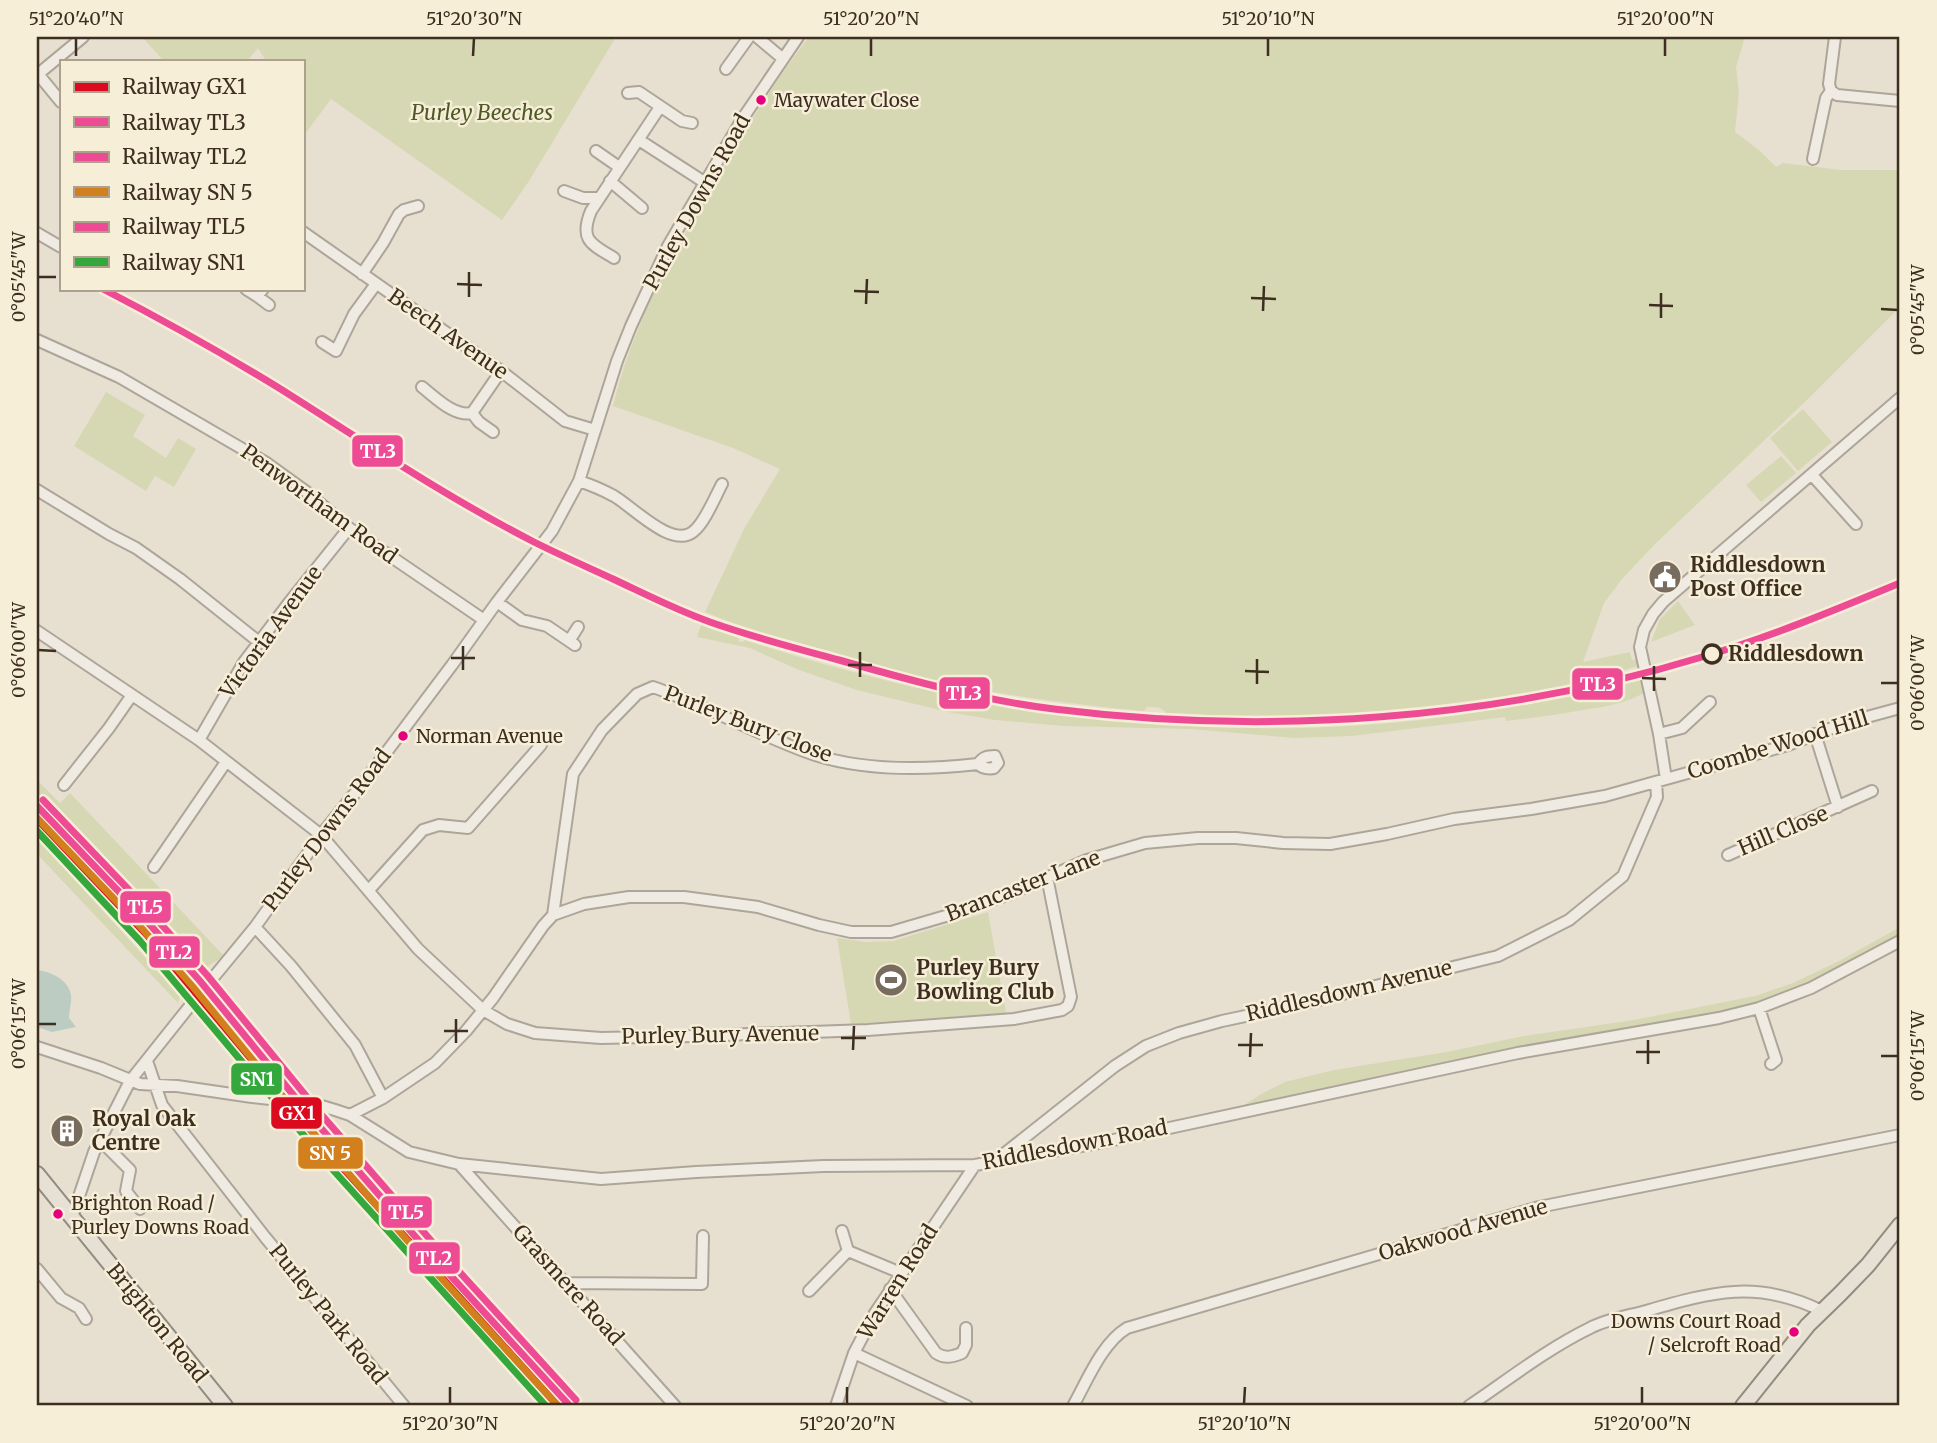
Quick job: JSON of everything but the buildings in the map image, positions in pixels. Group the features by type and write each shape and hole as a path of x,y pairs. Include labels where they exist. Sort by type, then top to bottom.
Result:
{"main road":[{"name":"Brighton Road","path":"37,1174 225,1406"},
{"path":"1743,1406 1794,1341 1868,1265 1900,1225"}],"street":[{"path":"60,101 38,74 83,37"},
{"path":"726,69 749,37"},
{"path":"757,37 782,58"},
{"name":"Purley Downs Road","path":"72,1217 94,1152 130,1081 255,927 321,835 552,531 579,481 617,361 668,246 741,121 798,37"},
{"path":"1835,37 1829,84 1831,91 1837,95 1900,101"},
{"path":"1813,159 1826,98 1831,91"},
{"path":"628,93 639,92 682,121 692,123"},
{"path":"614,258 587,239 586,221 660,107"},
{"path":"639,140 704,183"},
{"path":"596,151 620,167"},
{"path":"610,181 642,208"},
{"path":"564,191 583,198 599,198"},
{"path":"362,274 399,214 418,206"},
{"path":"37,233 60,246"},
{"name":"Beech Avenue","path":"304,234 501,371 565,421 595,430"},
{"path":"336,351 354,314 376,284"},
{"path":"260,293 270,305"},
{"name":"Penwortham Road","path":"37,340 120,377 255,456 308,493 349,528 484,620"},
{"path":"322,342 345,358"},
{"path":"422,387 457,412 472,413 501,371"},
{"path":"1661,781 1659,734 1640,647 1651,616 1663,602 1900,398"},
{"path":"472,413 493,432"},
{"path":"1812,475 1856,524"},
{"path":"579,481 616,497 673,536 694,532 716,488"},
{"path":"37,490 136,548 205,598 259,642"},
{"name":"Victoria Avenue","path":"199,740 259,642 349,528"},
{"path":"497,602 522,620 544,625 572,643 578,627"},
{"path":"37,631 199,740 321,835"},
{"name":"Purley Bury Close","path":"553,915 573,774 602,730 637,694 653,687 813,754 906,769 978,764"},
{"path":"64,785 109,729 132,695"},
{"path":"1659,734 1682,728 1710,702"},
{"name":"Coombe Wood Hill","path":"1661,781 1788,745 1845,723 1900,708"},
{"name":"Hill Close","path":"1815,734 1838,807"},
{"path":"369,890 423,830 439,825 468,828 541,745"},
{"path":"154,867 226,762"},
{"name":"Brancaster Lane","path":"553,915 584,904 629,897 684,897 758,906 819,925 850,932 874,933 908,928 956,913 1007,895 1087,859 1145,843 1236,838 1330,844 1454,819 1578,802 1661,781"},
{"name":"Riddlesdown Avenue","path":"993,1163 1115,1066 1146,1046 1222,1021 1498,956 1569,920 1623,876 1657,797 1661,781"},
{"name":"Hill Close","path":"1728,855 1872,790"},
{"name":"Purley Bury Avenue","path":"321,835 418,949 483,1010 507,1024 535,1033 601,1038 868,1030 1014,1019 1062,1010 1068,1006 1071,997 1047,877"},
{"path":"350,1115 383,1098 435,1063 483,1010 542,926 553,915"},
{"path":"255,927 291,966 355,1045 383,1098"},
{"name":"Riddlesdown Road","path":"37,1047 140,1084 177,1086 315,1104 350,1115 409,1152 459,1164 601,1180 696,1172 975,1165 1109,1140 1506,1055 1719,1018 1759,1008 1811,988 1900,941"},
{"path":"1759,1008 1776,1060"},
{"path":"147,1061 155,1085"},
{"name":"Purley Park Road","path":"155,1085 162,1105 265,1237 404,1406"},
{"name":"Oakwood Avenue","path":"1073,1406 1108,1344 1116,1334 1127,1328 1539,1207 1900,1135"},
{"path":"100,1140 130,1170 126,1191 140,1209"},
{"name":"Grasmere Road","path":"459,1164 676,1406"},
{"name":"Warren Road","path":"836,1406 855,1353 890,1289 975,1165"},
{"path":"842,1231 848,1251"},
{"path":"566,1283 702,1284 703,1236"},
{"path":"848,1251 901,1273"},
{"path":"809,1291 848,1251"},
{"path":"37,1269 60,1297 79,1308 86,1320"},
{"path":"890,1289 936,1353 941,1356 949,1357 962,1353 966,1345 966,1328"},
{"path":"1469,1406 1558,1346 1593,1326 1698,1296 1737,1290 1776,1293 1801,1300 1822,1311"},
{"path":"855,1353 967,1406"}],"green space":[{"name":"Purley Beeches","path":"142,37 616,37 529,181 502,220 331,99 304,136 304,60 265,60 258,48 248,60 162,59"},
{"path":"809,37 1745,37 1736,67 1739,92 1735,132 1776,167 1783,163 1841,170 1900,170 1900,307 1809,398 1655,544 1604,603 1583,662 1630,652 1632,660 1638,659 1638,666 1598,678 1515,696 1431,708 1270,717 1166,713 1155,707 1147,707 1144,711 1052,701 960,686 869,666 780,640 705,612 744,529 780,469 733,448 613,406 632,345 657,286 751,122"},
{"path":"106,392 145,415 133,436 166,458 178,438 196,449 174,487 155,476 146,491 74,446"},
{"path":"1803,409 1832,442 1798,471 1770,438"},
{"path":"1781,456 1796,473 1761,502 1746,485"},
{"path":"1678,601 1695,625 1651,642 1660,619"},
{"path":"702,622 737,636 738,641 745,640 829,666 914,687 1087,717 1174,725 1262,728 1349,726 1437,718 1640,680 1644,681 1649,695 1644,693 1613,705 1544,716 1506,721 1505,717 1352,736 1294,738 1191,729 1064,726 995,720 948,712 857,690 799,670 750,648 697,637"},
{"path":"37,780 60,803 70,793 224,956 202,970 37,792"},
{"path":"37,838 180,996 178,1003 37,854"},
{"path":"988,912 1006,1013 851,1024 837,938 866,942 893,941"},
{"path":"1900,927 1900,936 1809,984 1758,1005 1517,1047 1240,1108 1285,1082 1334,1070 1447,1052 1524,1036 1634,1020 1755,996 1793,983"}],"shaded area":[{"path":"37,970 53,974 67,985 71,998 69,1018 76,1027 52,1032 37,1027"}],"rail line":[{"name":"TL3","path":"105,290 236,362 501,525 673,607 790,647 945,689 1027,705 1135,717 1217,721 1381,717 1463,708 1544,696 1702,657 1777,632 1900,583"},
{"name":"TL5","path":"43,800 207,975 320,1113 434,1244 576,1400"},
{"name":"TL2","path":"37,806 200,981 313,1119 427,1250 570,1406"},
{"name":"GX1","path":"37,819 147,935 340,1165 558,1406"},
{"name":"SN1","path":"37,831 140,941 334,1171 546,1406"}],"transit line":[{"path":"37,818 138,924 306,1125 558,1406"}],"place":[{"name":"Maywater Close","path":"761,100"},
{"name":"Riddlesdown Post Office","path":"1665,577"},
{"name":"Riddlesdown","path":"1712,654"},
{"name":"Norman Avenue","path":"403,736"},
{"name":"Purley Bury Bowling Club","path":"891,980"},
{"name":"Royal Oak Centre","path":"67,1131"},
{"name":"Brighton Road / Purley Downs Road","path":"58,1214"},
{"name":"Downs Court Road / Selcroft Road","path":"1794,1332"}]}
